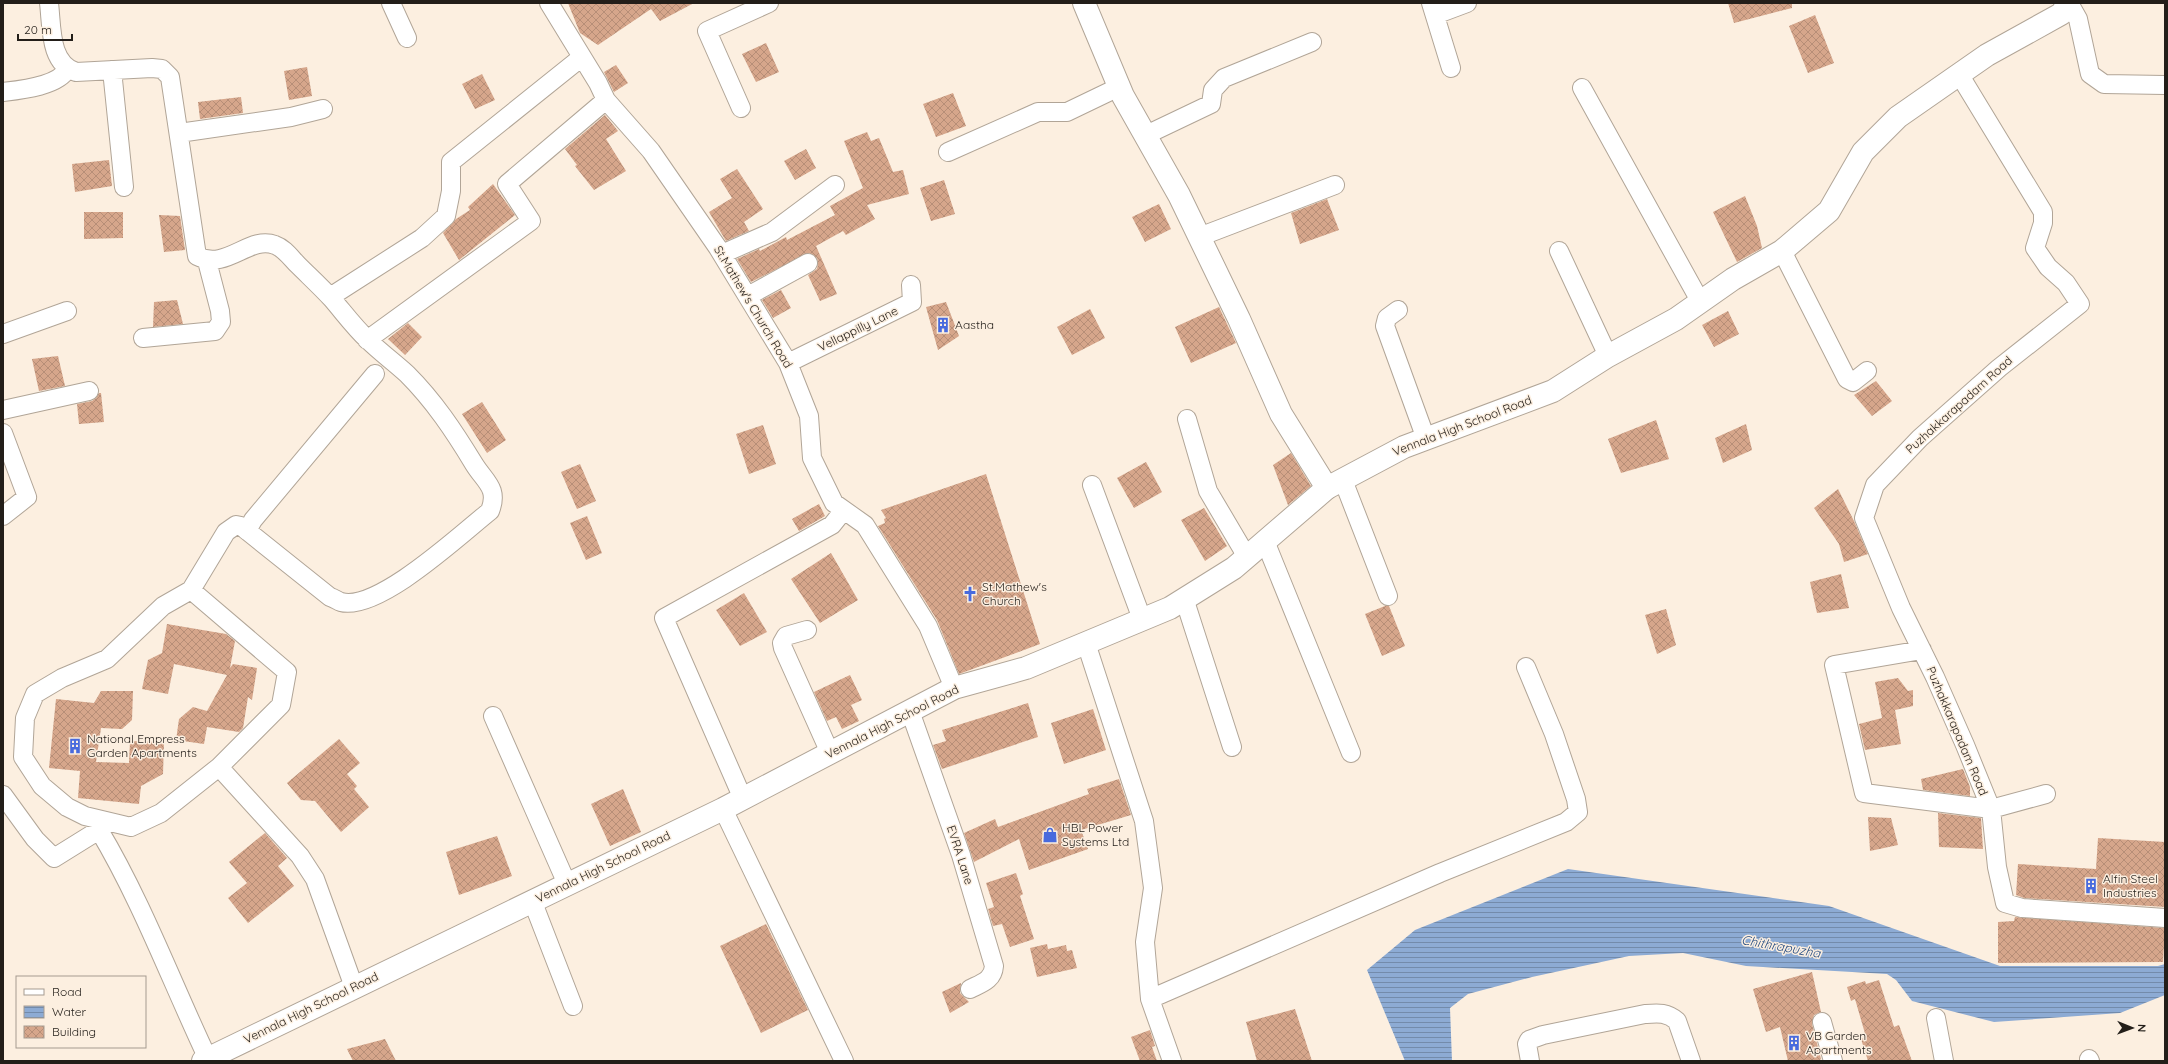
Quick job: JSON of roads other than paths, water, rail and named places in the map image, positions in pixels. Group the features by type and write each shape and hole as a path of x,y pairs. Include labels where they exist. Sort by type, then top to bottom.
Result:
{"main road":[{"path":"1084,3 1119,87 1179,195 1281,414 1335,484"},
{"name":"Vennala High School Road","path":"206,1060 532,900 723,809 954,688 1026,668 1170,608 1234,568 1335,484 1404,447 1553,391 1608,356 1676,318 1733,279 1782,251 1829,210 1863,152 1878,135 1898,117 1958,74 2061,14 2069,3"}],"street":[{"path":"50,3 55,50 67,69 76,72 152,68 162,69 170,77 197,256 207,261 218,260 248,248 264,244 275,244 330,297 367,340 407,374 446,418 476,467 493,490 494,502 490,511 395,586 374,597 358,602 342,602 330,597 247,532 242,526 236,525 226,532 191,590 163,606 107,659 62,678 35,694 25,718 23,758 42,786 68,808 85,816 131,827 161,813 219,767 282,705 287,672 191,590"},
{"path":"391,3 407,38"},
{"name":"St.Mathew's Church Road","path":"548,3 598,83 606,100 651,151 722,254 788,363 809,416 812,458 834,503 865,525 928,626 954,688"},
{"path":"741,108 707,31 769,3"},
{"path":"1451,68 1433,9 1467,3"},
{"path":"2069,3 2078,19 2090,74 2104,84 2165,85"},
{"path":"1146,135 1211,104 1213,90 1224,78 1312,42"},
{"path":"330,297 422,238 446,216 451,191 451,162 582,57"},
{"path":"3,92 50,82 61,76 67,69"},
{"path":"112,70 124,187"},
{"name":"Puzhakkarapadam Road","path":"1958,74 2043,212 2043,223 2035,248 2048,267 2066,283 2080,304 1993,373 1920,438 1875,485 1864,518 1901,608 1965,744 1991,809 2046,794"},
{"path":"948,152 1038,112 1067,112 1119,87"},
{"path":"1582,88 1700,301"},
{"path":"367,340 531,220 507,184 606,100"},
{"path":"179,133 291,117 323,110"},
{"path":"722,254 772,232 835,185"},
{"path":"1199,237 1335,185"},
{"path":"1559,251 1608,356"},
{"path":"1782,251 1847,379 1853,382 1867,371"},
{"path":"143,338 215,331 220,322 220,311 207,261"},
{"path":"748,296 808,263"},
{"name":"Vellappilly Lane","path":"788,363 912,302 911,285"},
{"path":"1398,310 1386,318 1385,326 1426,439"},
{"path":"3,334 68,311"},
{"path":"247,532 253,520 375,374"},
{"path":"3,410 88,391"},
{"path":"1187,419 1208,491 1247,557"},
{"path":"3,433 27,497 3,516"},
{"path":"1092,484 1142,619"},
{"path":"1335,484 1388,596"},
{"path":"743,798 664,618 832,525 844,510"},
{"path":"1265,541 1350,753"},
{"path":"1184,598 1232,746"},
{"path":"807,630 786,636 782,643 830,754"},
{"path":"1086,642 1144,821 1153,888 1145,942 1150,999 1172,1061"},
{"path":"1922,650 1834,664 1864,793 1991,809 1997,867 2005,903 2022,908 2165,918"},
{"path":"1150,999 1440,873 1566,822 1578,812 1576,799 1554,734 1526,666"},
{"name":"EVRA Lane","path":"910,711 961,855 994,966 993,974 989,980 970,989"},
{"path":"494,716 567,884"},
{"path":"219,767 300,856 315,879 354,987"},
{"path":"3,795 35,839 54,858 98,830 113,854 136,900 206,1060"},
{"path":"723,809 844,1061"},
{"path":"532,900 573,1006"},
{"path":"1530,1061 1527,1044 1529,1040 1645,1014 1662,1013 1672,1016 1677,1021 1691,1061"},
{"path":"1936,1018 1944,1061"},
{"path":"1822,1022 1833,1061"}],"water":[{"name":"Chithrapuzha","path":"1568,869 1829,906 2000,966 2158,966 2165,964 2165,995 2120,1013 1994,1022 1912,1001 1896,980 1887,974 1746,966 1683,953 1629,956 1532,977 1468,994 1450,1008 1452,1061 1405,1061 1367,970 1415,930"}],"place":[{"name":"Aastha","path":"943,325"},
{"name":"St.Mathew's Church","path":"970,594"},
{"name":"National Empress Garden Apartments","path":"75,746"},
{"name":"HBL Power Systems Ltd","path":"1050,835"},
{"name":"Alfin Steel Industries","path":"2091,886"},
{"name":"VB Garden Apartments","path":"1794,1043"}]}
